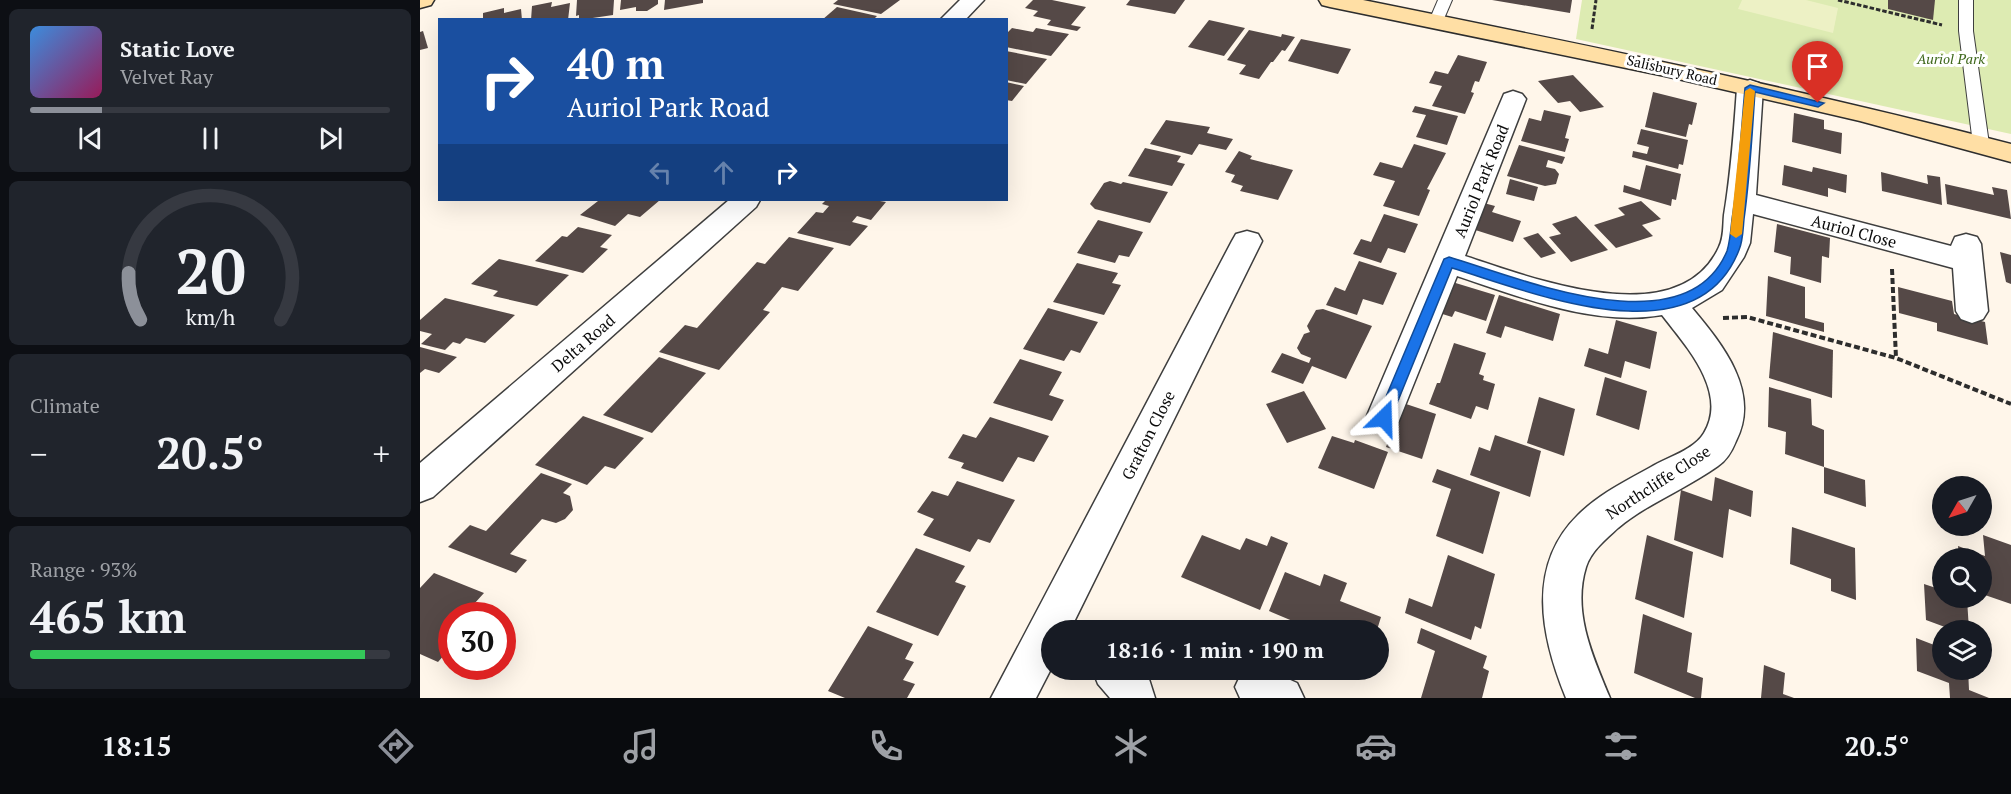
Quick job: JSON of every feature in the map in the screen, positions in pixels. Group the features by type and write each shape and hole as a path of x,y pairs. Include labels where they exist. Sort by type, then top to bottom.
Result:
{"street":[{"path":"953,18 973,0"},
{"name":"Salisbury Road","path":"1330,0 1440,10 2011,153"},
{"path":"1449,262 1573,300 1641,307 1671,304 1699,292 1721,272 1734,249 1741,201 1750,88"},
{"name":"Auriol Park Road","path":"1384,418 1513,99"},
{"name":"Delta Road","path":"420,486 745,201"},
{"name":"Auriol Close","path":"1741,201 1891,241 1966,253 1972,311"},
{"name":"Grafton Close","path":"1055,620 1247,241"},
{"name":"Northcliffe Close","path":"1588,698 1566,641 1560,597 1568,565 1581,535 1605,514 1712,450 1725,430 1728,404 1719,374 1708,352 1671,304"},
{"name":"Grafton Close","path":"1013,698 1041,647"},
{"path":"1123,680 1133,691 1133,698"}],"lane":[{"path":"1966,0 1966,31 1982,144"}],"path":[{"path":"1838,0 1966,31"},
{"path":"1891,241 1896,358"},
{"path":"1671,304 1708,318 1747,317 1896,358 2011,404"}],"green space":[{"name":"Auriol Park","path":"1582,0 2011,0 2011,134 1576,39"},
{"path":"1742,0 1806,0 1838,8 1833,33 1738,9"}],"building":[{"path":"577,0 614,0 613,15 593,18 576,16"},
{"path":"621,0 658,0 658,4 647,11 636,11 636,7 620,10"},
{"path":"665,0 703,0 703,3 664,10"},
{"path":"838,0 900,0 881,14 833,4"},
{"path":"1033,0 1052,0 1086,7 1071,25 1081,27 1077,31 1047,25 1051,20 1033,16 1038,11 1025,8"},
{"path":"1130,0 1185,0 1175,14 1126,5"},
{"path":"1492,0 1572,0 1570,13"},
{"path":"1888,0 1935,0 1933,20 1888,9"},
{"path":"552,2 551,7 570,3 568,18 531,18 532,6"},
{"path":"837,7 877,16 875,18 824,18"},
{"path":"504,8 504,13 521,9 522,18 483,18 483,13"},
{"path":"1209,20 1245,28 1224,56 1188,47"},
{"path":"1012,28 1033,32 1036,28 1069,34 1051,56 1008,47 1008,32"},
{"path":"1249,30 1281,37 1282,34 1295,37 1285,51 1282,50 1271,62 1259,79 1239,74 1246,65 1227,60"},
{"path":"423,31 428,48 420,50 420,32"},
{"path":"1301,39 1351,49 1338,74 1288,61"},
{"path":"1008,51 1047,59 1026,84 1008,80"},
{"path":"1458,55 1487,62 1479,82 1475,81 1471,92 1474,93 1465,114 1432,106 1442,86 1429,83 1435,71 1448,74"},
{"path":"1573,75 1604,107 1580,112 1570,101 1558,103 1538,81"},
{"path":"1008,82 1024,86 1012,101 1008,100"},
{"path":"1653,92 1697,103 1692,125 1689,124 1686,137 1645,127"},
{"path":"1415,106 1458,116 1447,145 1416,137 1426,115 1412,112"},
{"path":"1544,110 1571,116 1565,138 1569,139 1565,152 1521,141 1529,118 1541,121"},
{"path":"1794,113 1824,120 1824,129 1842,133 1841,154 1792,142"},
{"path":"1166,120 1210,127 1207,133 1233,139 1226,150 1199,144 1192,155 1150,144"},
{"path":"1641,129 1688,140 1683,165 1679,164 1678,169 1632,157 1633,151 1647,154 1649,147 1637,144"},
{"path":"1414,144 1446,153 1427,189 1430,190 1419,216 1383,206 1395,181 1373,175 1380,162 1402,168"},
{"path":"1519,145 1565,157 1562,164 1548,160 1546,167 1555,169 1559,174 1556,184 1545,186 1507,176"},
{"path":"1145,148 1181,156 1177,162 1185,164 1172,186 1128,176"},
{"path":"1239,151 1252,156 1250,159 1293,170 1278,200 1240,191 1243,186 1231,182 1235,175 1225,172"},
{"path":"1646,165 1681,174 1676,200 1672,199 1671,206 1623,192 1624,185 1640,190"},
{"path":"1784,165 1812,172 1813,167 1847,175 1846,193 1828,188 1828,197 1782,185"},
{"path":"1881,172 1928,184 1927,175 1940,177 1942,205 1882,191"},
{"path":"1510,179 1538,187 1534,201 1506,194"},
{"path":"1110,181 1168,192 1150,223 1095,209 1090,204 1104,183"},
{"path":"1945,184 1994,195 1992,187 2007,190 2011,219 1947,204"},
{"path":"598,201 659,201 640,217 628,214 615,226 580,215"},
{"path":"825,201 886,202 871,220 857,216 852,222 868,226 850,246 797,233 816,212 823,213 829,206 822,204"},
{"path":"1641,201 1661,219 1642,225 1653,236 1616,248 1594,225 1625,215 1618,208"},
{"path":"1480,202 1495,206 1492,212 1521,221 1513,242 1469,228"},
{"path":"1384,214 1418,224 1405,253 1388,248 1381,263 1353,254 1361,239 1371,242"},
{"path":"1576,216 1608,250 1571,262 1549,237 1561,234 1552,224"},
{"path":"1098,220 1143,232 1129,257 1119,255 1115,263 1077,253"},
{"path":"1777,224 1830,238 1829,258 1822,256 1821,283 1790,274 1791,257 1774,252"},
{"path":"578,227 612,235 600,247 608,249 583,273 535,261 562,236 567,237"},
{"path":"1538,233 1556,253 1541,258 1523,238"},
{"path":"789,237 834,248 798,291 782,287 763,310 770,312 719,370 659,352 685,325 697,328 757,262 765,264"},
{"path":"2000,252 2011,255 2011,284 2006,282"},
{"path":"499,259 569,275 537,306 493,296 498,291 471,284"},
{"path":"1359,261 1397,273 1383,305 1363,299 1357,315 1326,305 1335,287 1345,291"},
{"path":"1077,263 1118,273 1112,283 1121,285 1104,315 1053,302"},
{"path":"1768,276 1805,287 1805,318 1824,323 1824,332 1766,316"},
{"path":"1449,281 1495,295 1486,321 1455,311 1452,317 1436,312"},
{"path":"1898,287 1952,301 1954,314 1985,322 1988,345 1937,331 1937,323 1899,313"},
{"path":"1499,295 1560,314 1553,341 1505,326 1501,338 1486,333"},
{"path":"445,298 515,315 485,343 466,338 460,344 453,342 445,350 421,344 432,334 420,331 420,320"},
{"path":"1048,308 1098,322 1080,353 1071,350 1064,361 1023,349"},
{"path":"1323,309 1372,326 1346,379 1312,366 1303,384 1271,372 1282,353 1309,363 1311,358 1301,354 1297,348 1304,334 1310,332 1307,326 1316,310"},
{"path":"1616,320 1657,332 1650,369 1625,361 1621,378 1584,366 1589,348 1608,354"},
{"path":"1773,332 1833,350 1832,398 1769,378"},
{"path":"1454,343 1486,353 1479,374 1484,376 1483,380 1495,384 1488,410 1476,406 1471,419 1429,404 1437,383 1440,383"},
{"path":"420,347 457,357 439,373 425,369 420,373"},
{"path":"659,357 706,373 652,433 603,415"},
{"path":"1020,359 1062,372 1049,395 1064,400 1052,421 993,403"},
{"path":"1605,377 1647,391 1639,430 1596,415"},
{"path":"1769,387 1811,399 1812,425 1824,430 1824,467 1785,454 1786,432 1768,427"},
{"path":"1304,391 1326,429 1287,443 1266,404"},
{"path":"1539,397 1575,409 1564,456 1527,443"},
{"path":"1403,403 1436,414 1422,459 1386,447"},
{"path":"583,416 644,438 615,469 605,466 587,485 535,465"},
{"path":"990,417 1049,436 1034,462 1018,457 1003,482 961,468 964,463 948,458 963,434 976,438"},
{"path":"1495,435 1541,451 1530,497 1470,475 1479,447 1490,451"},
{"path":"1332,436 1354,443 1355,440 1388,452 1374,489 1318,468"},
{"path":"1824,467 1865,480 1866,507 1824,493"},
{"path":"1437,469 1500,492 1483,554 1436,536 1451,489 1432,482"},
{"path":"541,473 572,484 563,493 570,496 573,510 565,519 556,523 542,519 510,554 527,560 516,573 448,547 470,525 486,531"},
{"path":"1715,477 1753,491 1751,517 1729,509 1723,558 1674,540 1681,490 1712,501"},
{"path":"957,481 1015,500 990,543 978,539 970,552 923,535 934,519 917,512 932,491 948,496"},
{"path":"1792,527 1855,548 1856,600 1831,591 1831,579 1790,564"},
{"path":"1202,535 1240,550 1246,538 1267,546 1271,536 1288,543 1260,610 1181,577"},
{"path":"1647,535 1693,552 1684,618 1635,599"},
{"path":"1983,536 2011,545 2011,604 1992,597 1992,548 1984,548"},
{"path":"916,548 965,566 955,582 966,586 938,636 876,612"},
{"path":"1448,555 1495,574 1481,629 1475,626 1471,640 1405,613 1409,598 1432,607"},
{"path":"1285,572 1320,586 1324,574 1347,583 1340,601 1381,617 1380,620 1290,620 1269,611"},
{"path":"434,573 484,593 476,602 438,602 438,662 420,654 420,588"},
{"path":"1924,584 1932,587 1932,608 1968,608 1968,620 1932,620 1932,622 1926,620"},
{"path":"1643,614 1692,633 1687,672 1703,678 1701,698 1695,698 1634,673"},
{"path":"868,626 913,644 905,659 914,662 903,680 915,684 907,698 845,698 828,691"},
{"path":"1421,628 1487,656 1483,668 1489,671 1482,698 1421,698 1435,651 1417,643"},
{"path":"1916,638 1932,644 1932,677 1917,671"},
{"path":"1764,665 1785,673 1783,694 1794,698 1761,698"},
{"path":"1941,680 1969,680 1969,690 1989,698 1950,698 1949,683"}],"slow traffic":[{"path":"1736,234 1750,91"}],"route":[{"path":"1384,418 1449,262 1573,300 1606,305 1641,307 1671,304 1699,292 1721,272 1734,249 1741,201 1750,88 1818,103"}]}
